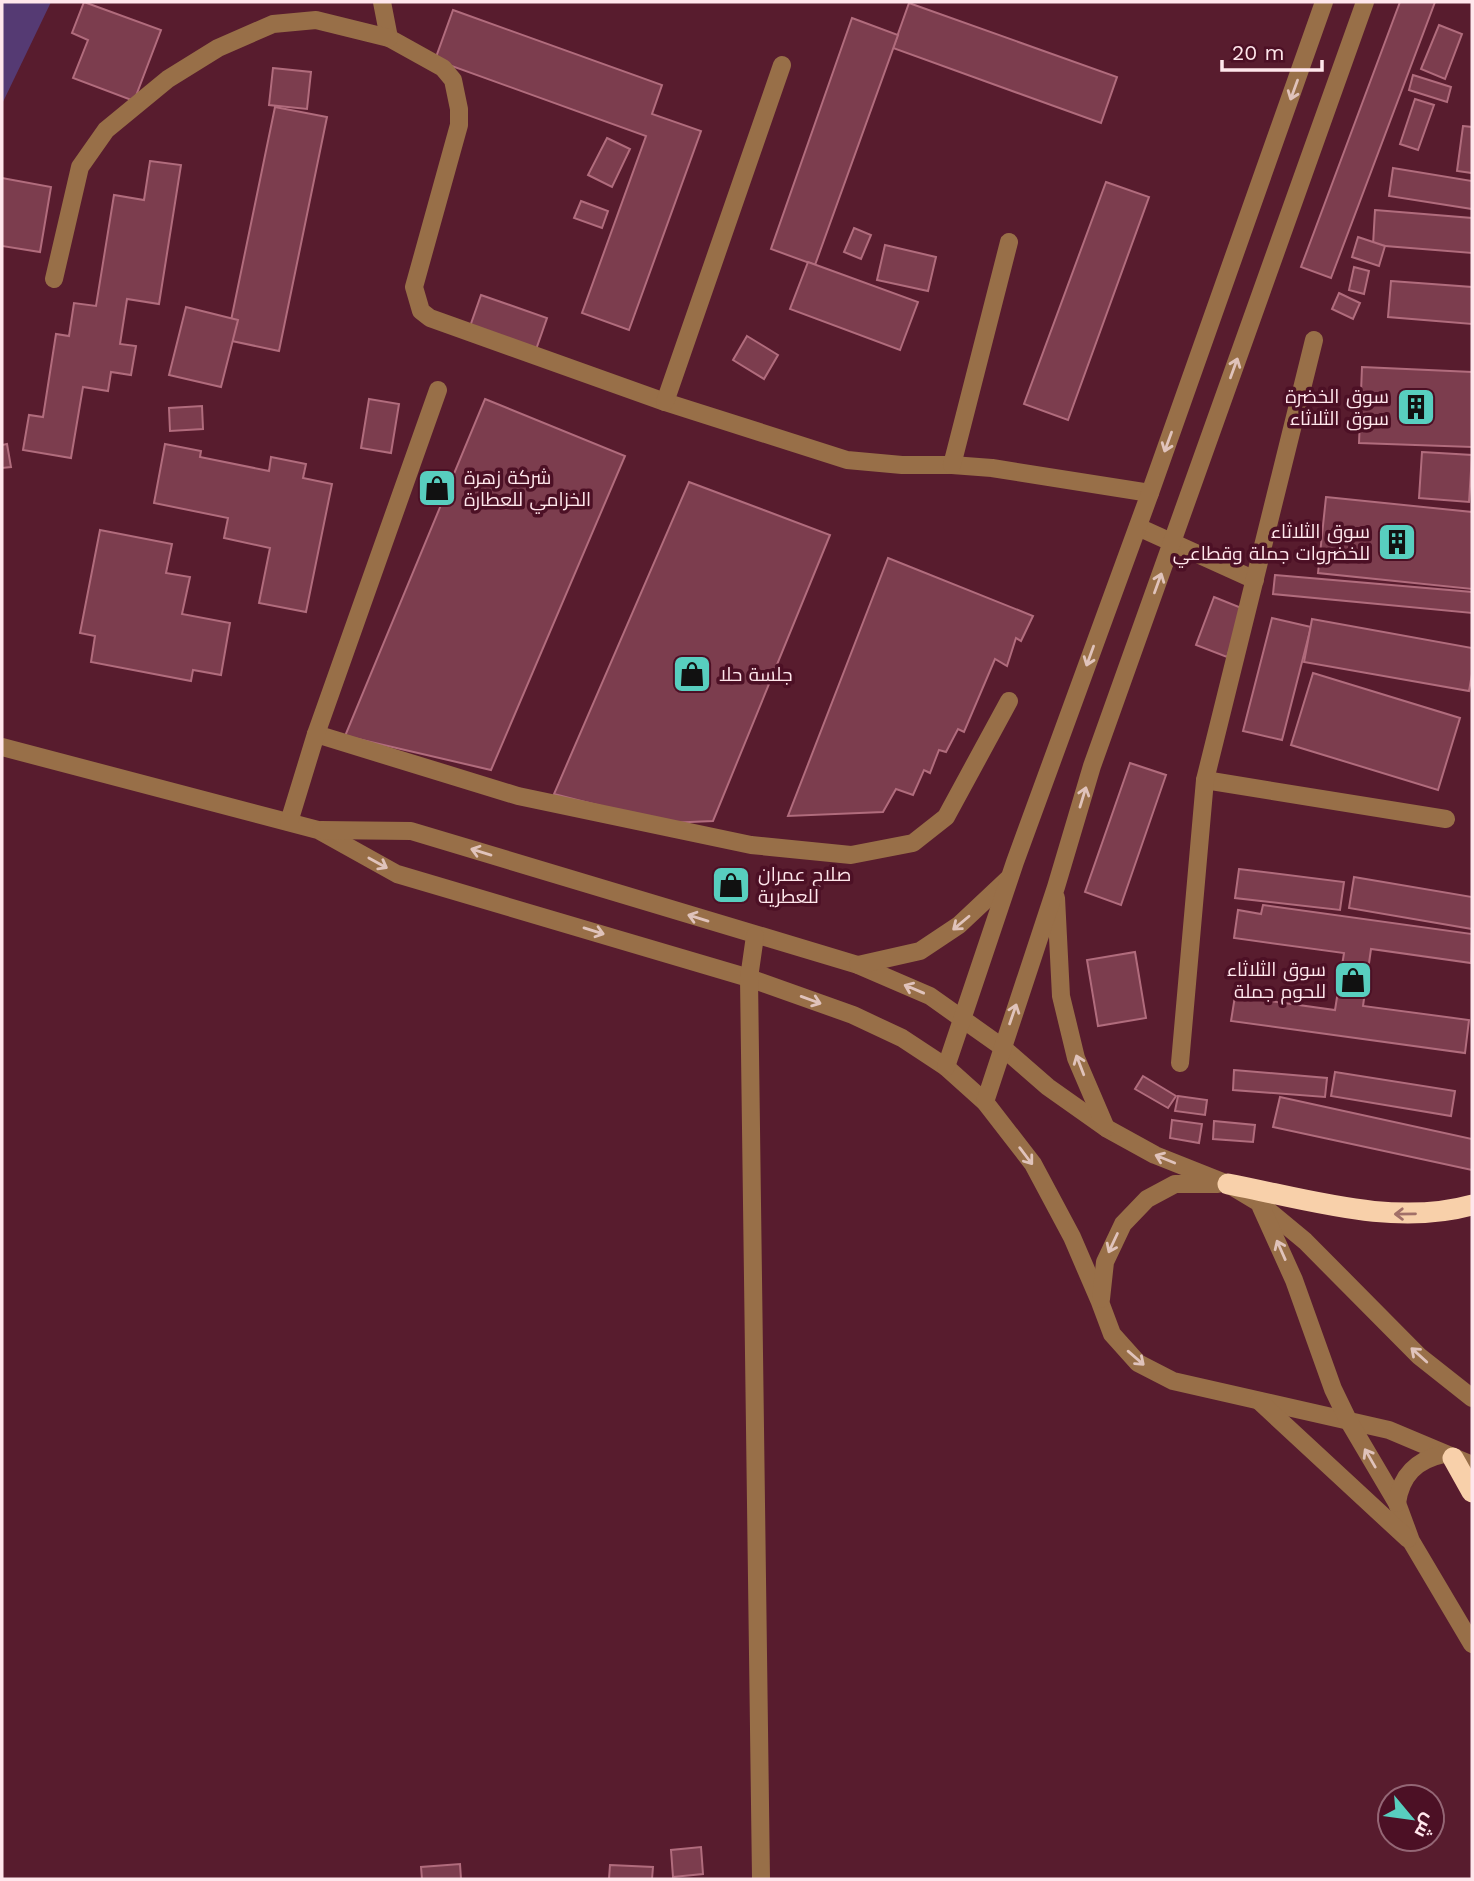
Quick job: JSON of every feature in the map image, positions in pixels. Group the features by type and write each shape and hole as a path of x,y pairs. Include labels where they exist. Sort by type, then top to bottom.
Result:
{"highway":[{"path":"1228,1184 1385,1214 1444,1213 1472,1205"},
{"path":"1456,1459 1472,1492"}],"street":[{"path":"382,2 388,38"},
{"path":"946,1067 1011,877 1324,2"},
{"path":"985,1102 1056,887 1092,766 1365,2"},
{"path":"54,279 80,167 106,130 168,79 218,48 273,24 316,20 388,38 443,68 453,80 459,109 459,125 414,287 421,311 430,318 665,402 847,460 992,468 1150,493"},
{"path":"665,402 782,65"},
{"path":"952,465 1009,242"},
{"path":"1180,1063 1205,780 1314,340"},
{"path":"289,822 316,734 438,390"},
{"path":"1138,527 1255,580"},
{"path":"316,734 518,796 751,845 851,855 913,843 946,817 1009,701"},
{"path":"2,747 318,830 397,874 749,978 853,1015 902,1038 946,1067 985,1102 1033,1164 1072,1237 1112,1334 1138,1363 1173,1381 1389,1430 1456,1459"},
{"path":"1205,780 1446,819"},
{"path":"318,830 411,831 858,965 930,996 962,1017 1048,1087 1106,1128 1155,1156 1228,1184 1258,1202 1304,1241 1419,1356 1472,1398"},
{"path":"858,965 920,951 959,925 1011,877"},
{"path":"1056,887 1060,996 1076,1058 1106,1128"},
{"path":"755,936 749,978 761,1879"},
{"path":"1100,1302 1105,1262 1123,1224 1147,1199 1175,1184 1228,1184"},
{"path":"1258,1202 1294,1280 1333,1389 1348,1420 1397,1503 1411,1541 1472,1644"},
{"path":"1257,1399 1411,1541"},
{"path":"1397,1503 1399,1488 1416,1464 1429,1457 1456,1459"}],"shaded area":[{"path":"2,2 51,2 2,104"}],"building":[{"path":"84,2 161,30 134,101 73,78 88,40 72,33"},
{"path":"1400,2 1435,2 1331,278 1301,267"},
{"path":"909,3 1117,77 1101,123 893,48"},
{"path":"453,10 662,85 652,114 701,131 629,330 582,313 646,136 435,60"},
{"path":"852,18 898,35 815,265 771,249"},
{"path":"1439,25 1462,34 1445,79 1421,69"},
{"path":"273,68 311,72 307,109 269,105"},
{"path":"1413,75 1451,87 1447,102 1409,90"},
{"path":"1415,99 1434,105 1418,150 1400,144"},
{"path":"275,107 327,117 279,351 227,340"},
{"path":"1463,126 1472,127 1472,173 1457,171"},
{"path":"607,138 630,149 612,187 588,175"},
{"path":"150,161 181,165 159,304 127,299 120,344 136,346 131,375 111,372 108,391 83,387 71,458 23,450 29,415 43,417 56,334 69,336 74,303 96,306 114,195 144,200"},
{"path":"1393,168 1472,181 1472,209 1389,196"},
{"path":"2,178 51,187 40,252 2,246"},
{"path":"1106,182 1149,197 1068,420 1024,404"},
{"path":"581,201 608,211 602,228 574,218"},
{"path":"1375,210 1472,218 1472,253 1373,245"},
{"path":"854,228 871,235 861,259 844,252"},
{"path":"1358,237 1385,246 1379,266 1352,257"},
{"path":"885,245 936,257 928,291 877,280"},
{"path":"808,262 918,302 900,350 790,309"},
{"path":"1354,267 1369,271 1364,294 1349,290"},
{"path":"1391,281 1472,287 1472,324 1388,317"},
{"path":"1339,293 1360,303 1353,319 1332,309"},
{"path":"481,295 547,318 532,361 466,338"},
{"path":"186,307 238,320 221,387 169,375"},
{"path":"747,336 778,355 764,379 733,360"},
{"name":"سوق الخضرة سوق الثلاثاء","path":"1362,367 1472,372 1472,447 1359,443"},
{"path":"369,399 399,404 391,453 361,448"},
{"path":"485,399 625,456 491,770 345,736"},
{"path":"202,406 203,429 170,431 169,408"},
{"path":"7,444 11,467 2,468 2,445"},
{"path":"165,444 201,451 200,457 269,471 271,457 306,464 303,478 332,484 306,612 259,603 270,548 224,538 228,518 154,503"},
{"path":"1422,452 1472,455 1469,502 1419,498"},
{"path":"689,482 830,535 713,821 667,823 554,794"},
{"name":"سوق الثلاثاء للخضروات جملة وقطاعي","path":"1326,497 1472,512 1472,589 1318,573"},
{"path":"100,530 172,544 166,573 190,577 182,614 230,623 221,675 193,670 191,681 91,662 95,636 80,633"},
{"path":"888,558 1033,616 1021,641 1016,638 1007,666 995,659 964,732 958,729 946,752 939,750 930,773 924,770 913,795 896,789 883,812 788,816"},
{"path":"1275,575 1472,592 1472,613 1273,594"},
{"path":"1214,597 1244,609 1227,657 1196,645"},
{"path":"1272,618 1311,627 1282,740 1243,731"},
{"path":"1312,619 1472,648 1469,691 1304,662"},
{"path":"1313,673 1460,718 1438,790 1291,745"},
{"path":"1130,763 1166,775 1121,905 1085,892"},
{"path":"1239,869 1344,882 1340,910 1235,898"},
{"path":"1354,877 1472,897 1472,929 1349,908"},
{"name":"سوق الثلاثاء للحوم جملة","path":"1263,905 1472,934 1471,963 1371,949 1363,1006 1469,1020 1465,1053 1231,1021 1235,996 1335,1010 1344,953 1234,938 1238,910 1261,914"},
{"path":"1135,952 1146,1018 1098,1026 1087,960"},
{"path":"1234,1070 1327,1078 1325,1097 1233,1090"},
{"path":"1335,1072 1455,1091 1451,1116 1331,1096"},
{"path":"1143,1076 1176,1096 1168,1108 1135,1089"},
{"path":"1178,1096 1207,1100 1205,1115 1175,1111"},
{"path":"1280,1097 1472,1139 1472,1170 1273,1127"},
{"path":"1172,1120 1202,1124 1199,1143 1170,1138"},
{"path":"1214,1121 1255,1125 1253,1142 1213,1139"},
{"path":"701,1847 703,1874 673,1877 671,1850"},
{"path":"460,1864 461,1879 422,1879 421,1867"},
{"path":"610,1865 653,1867 652,1879 609,1879"}],"place":[{"name":"سوق الخضرة سوق الثلاثاء","path":"1416,407"},
{"name":"شركة زهرة الخزامي للعطارة","path":"437,488"},
{"name":"سوق الثلاثاء للخضروات جملة وقطاعي","path":"1397,542"},
{"name":"جلسة حلا","path":"692,674"},
{"name":"صلاح عمران للعطرية","path":"731,885"},
{"name":"سوق الثلاثاء للحوم جملة","path":"1353,980"}]}
